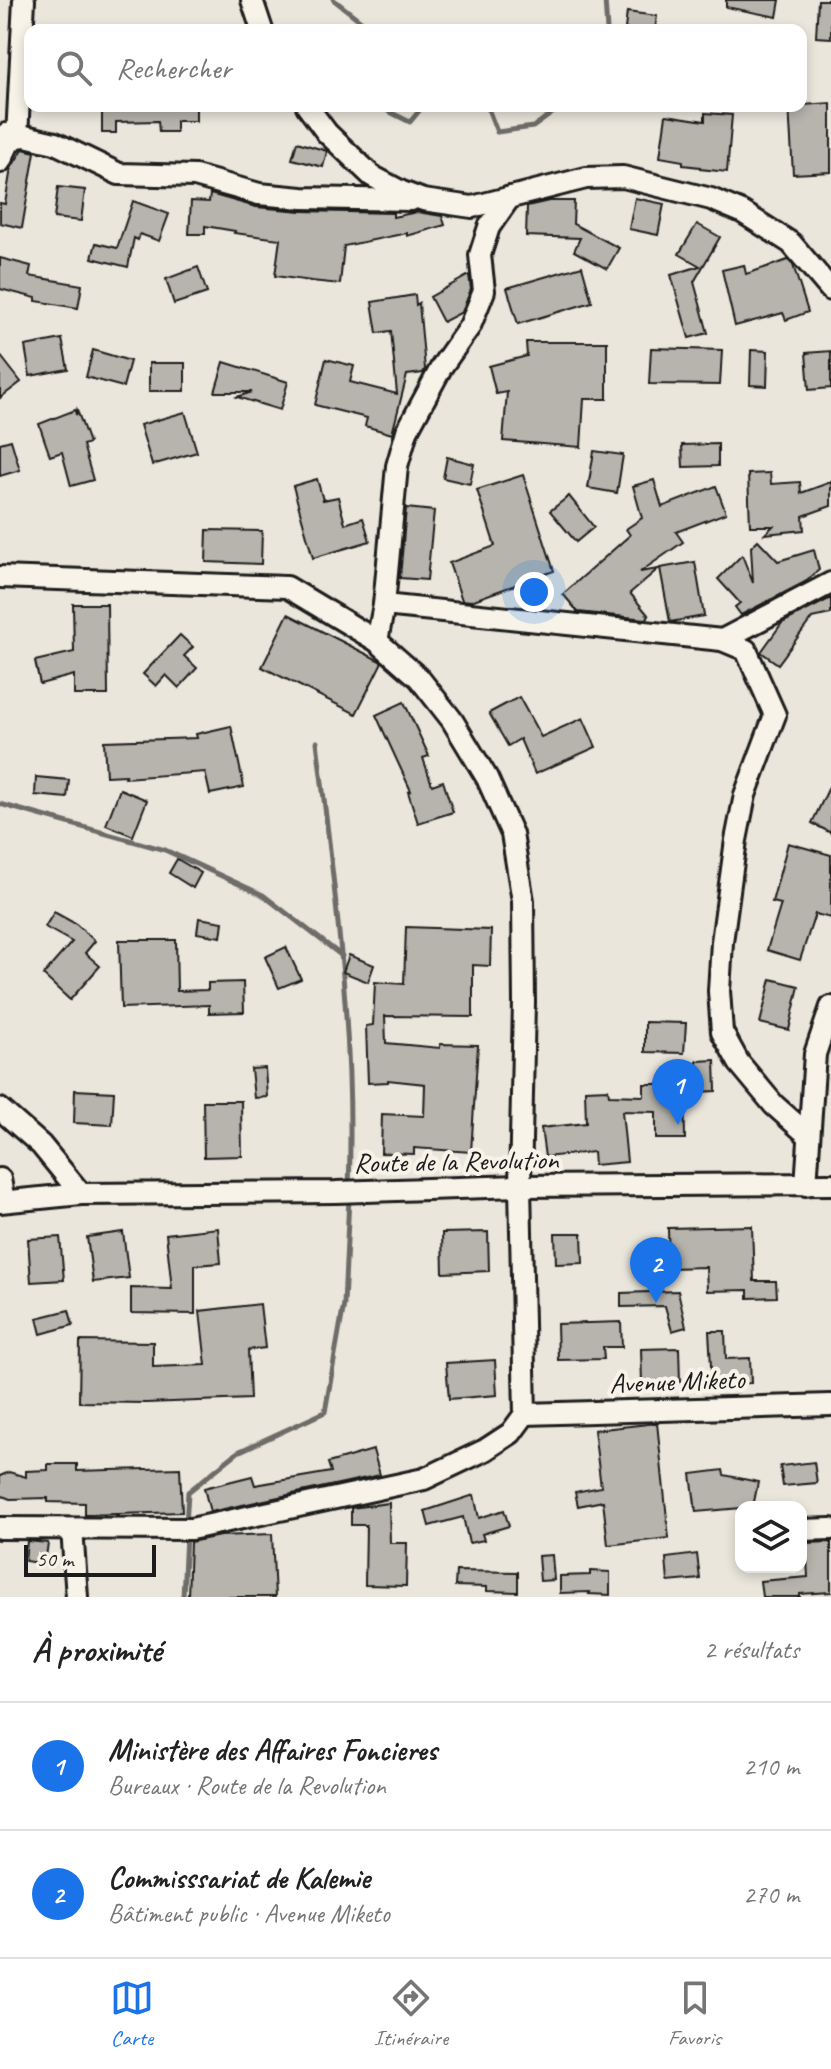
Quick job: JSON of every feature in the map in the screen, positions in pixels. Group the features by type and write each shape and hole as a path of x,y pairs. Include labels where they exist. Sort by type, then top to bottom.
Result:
{"street":[{"path":"0,162 9,143 24,0"},
{"path":"252,0 260,24"},
{"path":"311,112 327,133 372,176 423,200"},
{"path":"8,135 55,143 119,174 195,176 259,194 302,198 423,200 472,207 586,178 623,177 711,199 742,212 791,243 831,290"},
{"path":"377,641 384,605 397,466 407,431 442,366 470,326 484,291 480,255 489,227 510,197"},
{"path":"0,577 287,587 377,641 419,678 452,720 487,778 512,834 523,901 520,1186 525,1414 511,1433 485,1450 424,1479 191,1529 0,1528"},
{"path":"722,640 831,583"},
{"path":"384,605 722,640 746,650 775,715 745,795 736,840 722,942 719,991 722,1032 739,1063 774,1105 809,1136"},
{"path":"806,1185 809,1136 831,1007"},
{"path":"0,1109 41,1145 81,1194"},
{"path":"0,1179 1,1200"},
{"name":"Route de la Revolution","path":"1,1200 81,1194 831,1184"},
{"name":"Avenue Miketo","path":"525,1414 831,1405"},
{"path":"72,1529 77,1597"},
{"path":"807,1530 831,1529"}],"building":[{"path":"726,0 780,0 777,17 726,7"},
{"path":"818,0 831,0 831,38 816,37"},
{"path":"627,12 657,16 656,24 626,24"},
{"path":"831,103 831,172 793,174 789,112 807,112 807,105"},
{"path":"102,112 196,112 196,121 176,121 176,132 159,132 158,121 116,122 116,133 102,133"},
{"path":"705,113 732,115 727,172 700,169 683,165 683,161 660,157 666,115 705,121"},
{"path":"297,142 327,151 323,167 292,159"},
{"path":"23,149 35,152 22,228 0,223 0,203 5,204 11,168"},
{"path":"58,187 85,190 81,221 54,218"},
{"path":"210,194 256,207 301,211 393,213 393,217 417,212 442,216 445,225 407,236 407,233 344,246 340,284 311,281 275,276 280,239 205,226 205,234 189,234 191,201 209,202"},
{"path":"635,198 664,204 658,235 629,229"},
{"path":"133,201 169,214 159,241 140,234 138,240 134,238 128,267 92,258 96,243 117,248"},
{"path":"549,201 574,201 573,224 619,248 607,269 574,251 580,238 526,236 527,206"},
{"path":"697,224 720,237 694,282 708,333 689,338 671,275 700,266 679,254"},
{"path":"0,258 31,266 29,276 82,285 78,308 36,301 36,298 0,289"},
{"path":"788,260 793,265 808,312 786,320 783,313 735,326 722,270 744,265 746,274"},
{"path":"582,266 592,302 518,324 507,288"},
{"path":"198,267 207,293 174,304 166,279"},
{"path":"469,275 471,289 462,312 443,322 430,297"},
{"path":"415,295 416,305 419,303 425,369 423,373 407,375 392,434 365,426 367,418 315,405 326,359 354,366 350,382 397,394 391,331 377,333 372,302"},
{"path":"62,339 68,369 30,376 25,346"},
{"path":"526,342 607,342 607,399 584,399 581,447 503,441 507,392 496,394 489,366 527,356"},
{"path":"651,348 722,350 720,385 649,384"},
{"path":"93,350 130,361 123,387 86,377"},
{"path":"751,350 768,351 767,386 750,385"},
{"path":"831,351 831,388 809,390 806,353"},
{"path":"0,355 21,382 0,398"},
{"path":"224,362 288,382 280,410 237,397 252,392 215,392"},
{"path":"149,363 185,363 185,391 149,391"},
{"path":"75,410 89,443 83,445 93,480 71,486 62,452 50,456 39,424"},
{"path":"185,412 197,452 152,465 140,425"},
{"path":"11,440 20,470 0,476 0,443"},
{"path":"718,444 718,466 683,467 682,445"},
{"path":"594,451 623,455 617,493 588,488"},
{"path":"447,457 474,464 470,484 443,478"},
{"path":"770,473 771,484 800,482 801,493 831,482 831,506 803,516 804,530 765,534 773,526 750,526 748,474"},
{"path":"523,475 554,571 471,601 462,600 449,563 495,546 477,490"},
{"path":"317,479 323,500 338,497 345,524 363,518 370,541 313,558 293,486"},
{"path":"654,480 662,507 716,486 726,513 676,532 683,542 640,572 658,569 630,593 649,616 646,619 578,612 563,594 630,535 626,529 642,518 633,486"},
{"path":"569,496 594,527 576,542 550,511"},
{"path":"406,508 434,511 427,580 400,578"},
{"path":"207,530 262,531 261,564 206,562"},
{"path":"758,540 778,561 814,550 819,570 805,582 741,615 735,607 740,603 718,579 742,555 753,583 751,547"},
{"path":"695,562 704,616 670,622 660,568"},
{"path":"831,598 831,614 812,618 778,664 761,652 782,623"},
{"path":"73,604 107,604 108,695 74,695 74,675 40,684 35,661 74,652"},
{"path":"288,614 382,662 356,714 262,667"},
{"path":"180,635 193,647 184,656 197,668 179,688 166,675 156,686 143,674"},
{"path":"519,697 541,737 583,718 596,747 535,774 520,739 508,746 489,713"},
{"path":"404,702 429,756 423,758 432,785 443,781 453,812 418,823 408,792 411,791 376,715"},
{"path":"231,726 244,787 210,794 205,772 125,778 126,775 106,776 104,741 197,738 196,734"},
{"path":"36,777 69,780 67,798 35,795"},
{"path":"831,783 831,833 812,823"},
{"path":"120,789 147,800 133,836 106,825"},
{"path":"788,843 831,855 831,918 815,914 800,960 767,950 781,904 772,902"},
{"path":"177,859 201,873 193,888 169,873"},
{"path":"54,912 76,924 95,941 85,953 100,966 70,1000 43,975 72,942 45,927"},
{"path":"199,918 223,922 221,937 197,933"},
{"path":"406,927 491,930 490,966 473,965 473,1017 385,1016 386,1043 440,1048 440,1044 478,1045 471,1152 414,1148 414,1154 381,1153 382,1114 424,1116 425,1084 388,1080 368,1083 366,1026 373,1025 375,982 404,984"},
{"path":"119,940 176,940 177,991 208,990 208,983 243,982 244,1012 209,1013 209,1005 121,1008"},
{"path":"286,947 301,979 279,988 265,957"},
{"path":"349,955 374,965 368,982 343,972"},
{"path":"771,979 799,986 789,1030 760,1023"},
{"path":"645,1022 686,1023 684,1053 645,1052"},
{"path":"715,1060 716,1091 698,1092 697,1061"},
{"path":"265,1068 267,1097 254,1098 251,1069"},
{"path":"644,1084 684,1084 685,1139 656,1139 656,1112 622,1111 627,1162 594,1165 593,1152 545,1157 541,1128 586,1123 585,1090 608,1089 609,1095 644,1096"},
{"path":"75,1090 114,1092 112,1125 74,1123"},
{"path":"203,1101 241,1101 242,1156 204,1157"},
{"path":"752,1226 754,1281 776,1281 777,1297 748,1298 748,1290 707,1291 706,1267 669,1268 668,1228"},
{"path":"218,1228 221,1263 195,1265 195,1314 131,1313 131,1288 172,1289 166,1234"},
{"path":"123,1232 129,1278 93,1282 87,1237"},
{"path":"488,1232 489,1271 443,1273 442,1233"},
{"path":"555,1233 582,1233 583,1263 556,1264"},
{"path":"60,1237 64,1280 31,1282 28,1239"},
{"path":"678,1291 686,1327 672,1331 665,1306 621,1307 621,1293"},
{"path":"260,1304 265,1348 248,1350 250,1399 79,1402 80,1341 153,1342 153,1367 206,1365 200,1311"},
{"path":"69,1310 73,1325 41,1334 37,1318"},
{"path":"621,1322 622,1347 603,1347 604,1359 558,1360 557,1324"},
{"path":"709,1331 725,1331 726,1359 750,1358 751,1383 712,1384"},
{"path":"679,1348 680,1382 642,1383 641,1349"},
{"path":"495,1360 497,1395 449,1399 446,1363"},
{"path":"657,1423 669,1538 608,1545 603,1501 578,1506 575,1492 601,1487 594,1430"},
{"path":"373,1450 380,1475 210,1512 204,1488 252,1476 255,1485 331,1472 328,1463"},
{"path":"814,1462 817,1483 783,1486 780,1466"},
{"path":"48,1464 77,1464 77,1471 180,1468 182,1512 85,1515 85,1503 48,1502 48,1498 10,1499 0,1495 0,1476 9,1472 26,1477 26,1471 48,1470"},
{"path":"723,1470 724,1475 758,1482 754,1501 735,1501 735,1509 696,1512 691,1474"},
{"path":"474,1495 479,1518 504,1510 509,1526 482,1534 484,1540 469,1543 463,1517 429,1526 425,1511"},
{"path":"389,1503 390,1543 407,1543 406,1586 365,1585 366,1525 351,1525 351,1508"},
{"path":"272,1534 275,1597 188,1597 190,1542 220,1536"},
{"path":"27,1541 48,1543 45,1564 25,1561"},
{"path":"831,1542 831,1592 800,1594 800,1597 762,1597 760,1581 808,1577 807,1543"},
{"path":"697,1554 700,1579 668,1582 666,1558"},
{"path":"552,1555 554,1580 540,1581 538,1556"},
{"path":"456,1571 518,1572 518,1592 455,1586"},
{"path":"590,1571 610,1572 610,1595 560,1593 560,1576 590,1575"}],"waterway":[{"path":"334,0 365,24"},
{"path":"605,0 607,24"},
{"path":"390,112 410,122 418,112"},
{"path":"489,112 497,132 533,127 554,112"},
{"path":"317,742 337,909 346,1020 349,1188"},
{"path":"0,804 165,850 263,895 342,956"},
{"path":"186,1525 188,1492 238,1452 325,1412 344,1304 349,1198"},
{"path":"183,1597 186,1535"}],"place":[{"name":"Ministère des Affaires Foncieres","path":"678,1125"},
{"name":"Commisssariat de Kalemie","path":"656,1303"}]}
